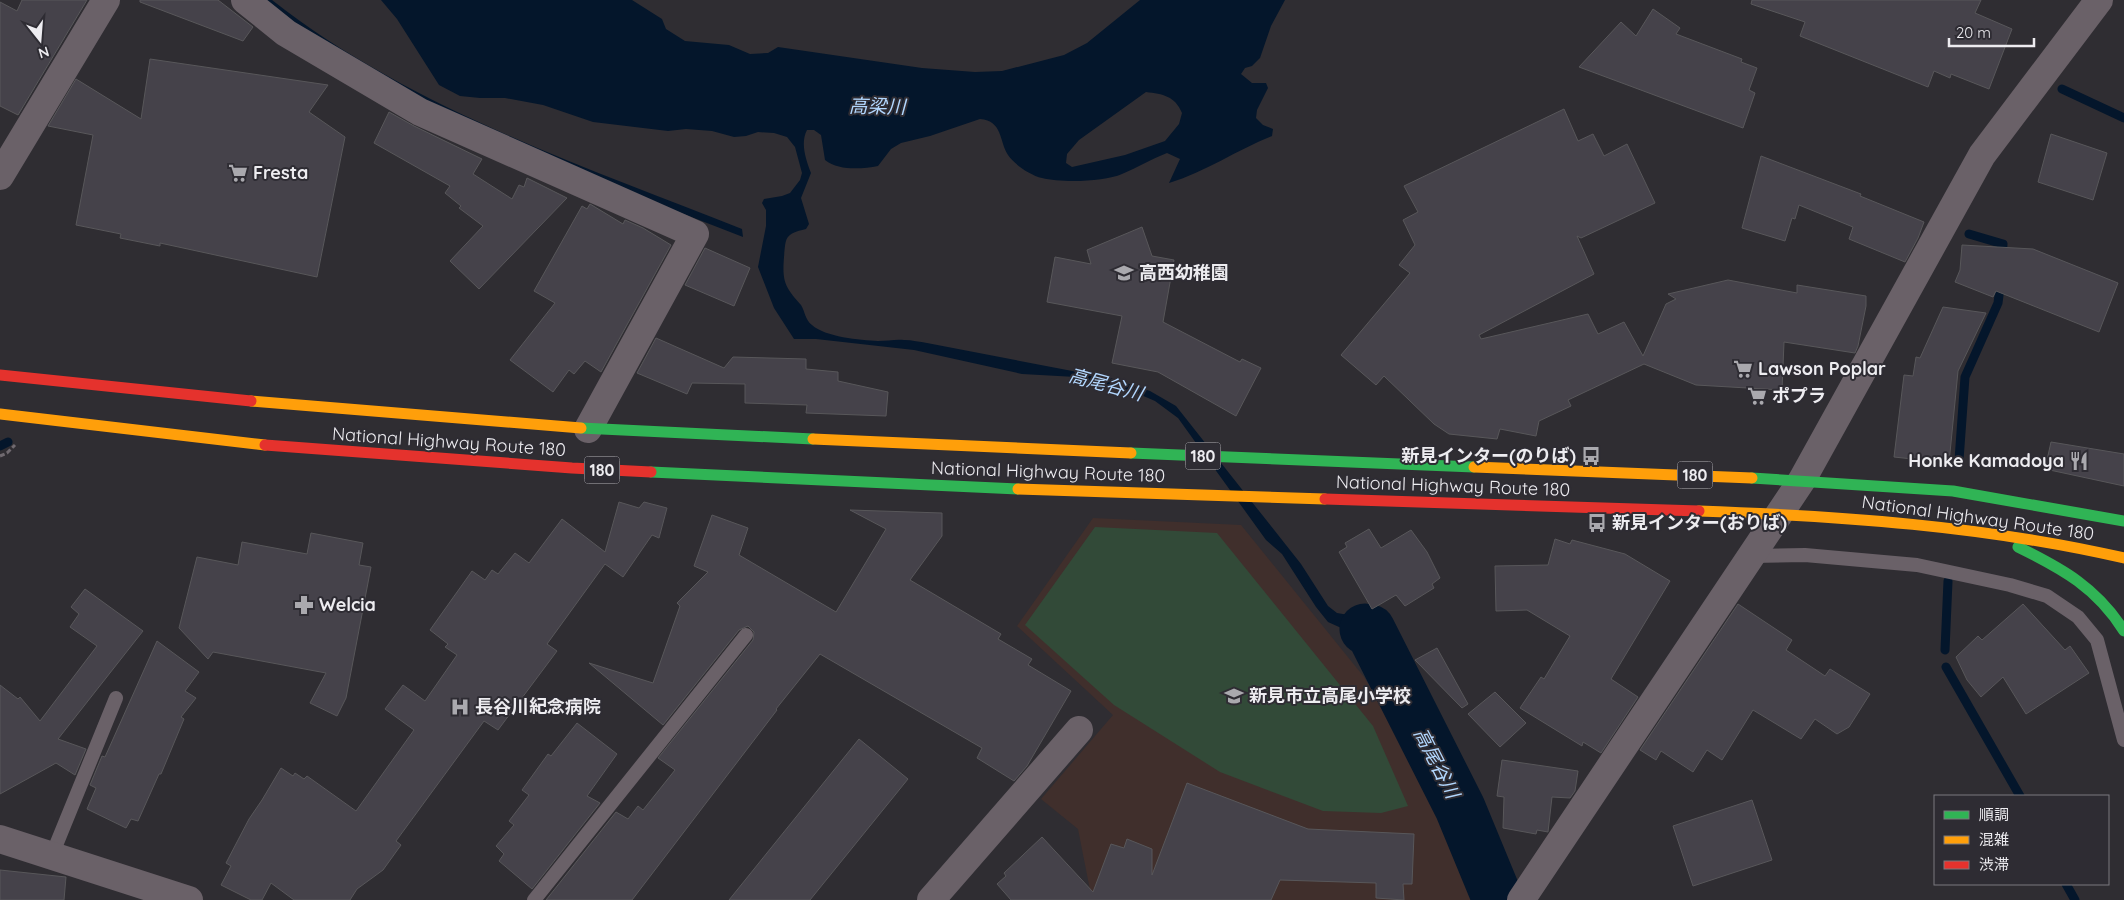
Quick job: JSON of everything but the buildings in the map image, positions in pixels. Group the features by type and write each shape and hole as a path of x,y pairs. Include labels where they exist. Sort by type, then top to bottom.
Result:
{"highway":[{"name":"National Highway Route 180","path":"0,374 259,402 588,429 1143,454 1802,480 1953,491 2124,521"},
{"name":"National Highway Route 180","path":"0,414 245,444 562,467 990,488 1778,514 1910,523 2072,546 2124,558"},
{"path":"1992,534 2055,564 2098,594 2114,614 2124,631"}],"street":[{"path":"0,176 106,0"},
{"path":"244,0 286,33 420,112 695,234 588,429"},
{"path":"1528,896 1750,556 1802,480 1982,155 2099,0"},
{"path":"931,900 1079,730"},
{"path":"0,839 187,900"}],"lane":[{"path":"1750,556 1806,555 1917,565 2010,585 2047,596 2078,617 2097,640 2121,722 2124,740"},
{"path":"534,900 746,635"},
{"path":"52,855 116,698"}],"path":[{"path":"0,456 7,453 16,444"}],"shaded area":[{"name":"新見市立高尾小学校","path":"1093,518 1241,525 1364,677 1451,823 1483,900 1092,900 1078,829 1041,799 1113,715 1017,626"}],"green space":[{"path":"1095,527 1217,533 1373,726 1408,806 1381,813 1323,811 1220,772 1114,705 1025,625"}],"water":[{"path":"260,0 272,0 324,38 380,72 438,103 560,157 742,229 743,237 591,178 395,88"},
{"name":"高梁川","path":"381,0 632,0 662,19 666,29 685,41 729,45 750,54 768,53 778,47 922,68 975,72 1002,71 1064,55 1087,43 1140,0 1285,0 1271,26 1260,58 1252,66 1245,68 1241,74 1252,83 1266,83 1268,88 1257,110 1256,118 1263,125 1273,129 1272,136 1195,173 1169,183 1180,159 1167,153 1122,174 1105,179 1071,181 1037,177 1019,166 1008,155 997,128 993,124 980,119 930,136 901,143 891,149 878,166 865,168 844,168 831,164 825,160 821,135 814,130 807,130 804,146 811,173 801,198 809,224 806,229 790,235 786,241 784,278 791,293 801,305 808,321 818,329 834,335 862,340 916,341 1114,379 1150,391 1176,406 1301,564 1328,606 1337,613 1372,619 1405,682 1390,696 1367,645 1359,636 1328,622 1316,607 1282,554 1266,540 1178,418 1155,401 1132,391 1076,377 1022,374 914,350 816,339 794,339 774,308 758,267 766,226 766,210 762,203 764,199 790,193 800,180 802,173 795,147 787,137 774,133 758,132 734,137 712,131 686,129 668,131 593,122 543,105 505,98 460,96 439,85 397,19","holes":["1146,92 1163,95 1172,99 1182,113 1179,124 1165,141 1125,155 1072,167 1066,163 1067,154 1079,140"]}],"waterway":[{"path":"2062,89 2124,118"},
{"path":"1969,234 2003,244 2002,257"},
{"path":"1959,460 1965,377 1998,303 2001,280"},
{"path":"0,446 8,442"},
{"path":"1945,650 1948,581"},
{"name":"高尾谷川","path":"1365,629 1370,630 1460,808 1498,900"},
{"path":"1946,667 2019,795"},
{"path":"2067,885 2075,900"}],"traffic: fast":[{"path":"581,428 813,439"},
{"path":"1131,453 1474,467"},
{"path":"651,472 1018,489"},
{"path":"1752,478 1953,491 2124,521"},
{"path":"2018,547 2050,563 2078,581 2114,616 2124,631"}],"traffic: slow":[{"path":"251,401 581,428"},
{"path":"0,414 265,445"},
{"path":"813,439 1131,453"},
{"path":"1474,467 1752,478"},
{"path":"1018,489 1325,499"},
{"path":"1699,511 1913,524 2019,538 2124,558"}],"traffic: jam":[{"path":"0,375 251,401"},
{"path":"265,445 572,468 651,472"},
{"path":"1325,499 1699,511"}],"place":[{"name":"Fresta","path":"238,173"},
{"name":"高西幼稚園","path":"1124,273"},
{"name":"Lawson Poplar","path":"1743,369"},
{"name":"ポプラ","path":"1757,396"},
{"name":"新見インター(のりば)","path":"1591,456"},
{"name":"Honke Kamadoya","path":"2079,461"},
{"name":"新見インター(おりば)","path":"1597,523"},
{"name":"Welcia","path":"304,605"},
{"name":"新見市立高尾小学校","path":"1234,696"},
{"name":"長谷川紀念病院","path":"460,707"}]}
